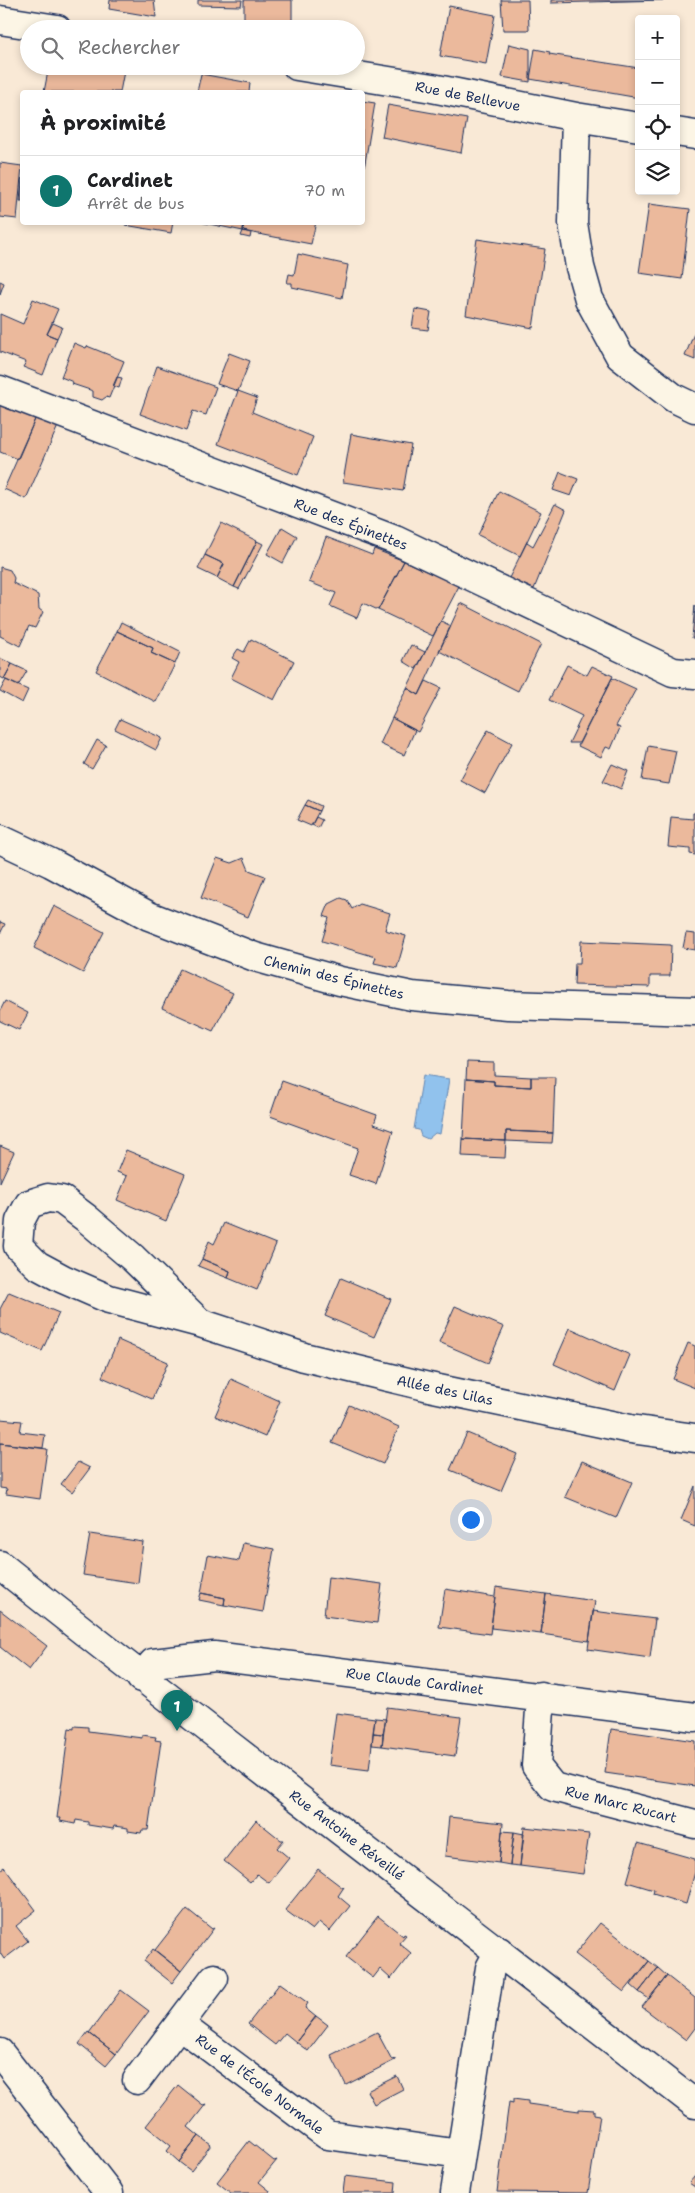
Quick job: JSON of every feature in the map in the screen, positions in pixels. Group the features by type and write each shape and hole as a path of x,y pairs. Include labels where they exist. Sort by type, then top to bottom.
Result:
{"street":[{"path":"0,20 20,23"},
{"name":"Rue de Bellevue","path":"352,75 635,126"},
{"path":"576,117 573,223 580,267 588,299 620,356 674,398 695,408"},
{"path":"680,133 695,135"},
{"name":"Rue des Épinettes","path":"0,390 395,540 673,672 695,674"},
{"name":"Chemin des Épinettes","path":"0,839 51,863 149,916 255,957 340,981 412,996 508,1005 695,1011"},
{"name":"Allée des Lilas","path":"200,1323 133,1258 62,1200 48,1198 29,1204 20,1221 18,1246 37,1265 63,1279 109,1299 200,1323 304,1357 429,1387 630,1429 695,1438"},
{"name":"Rue Antoine Réveillé","path":"0,1566 141,1678 499,1951 695,2104"},
{"name":"Rue Claude Cardinet","path":"141,1678 152,1663 214,1656 394,1680 542,1696 695,1717"},
{"name":"Rue Marc Rucart","path":"542,1696 536,1766 553,1787 695,1824"},
{"path":"455,2193 490,1968 499,1951"},
{"path":"137,2080 214,1978"},
{"name":"Rue de l'École Normale","path":"180,2025 328,2135 460,2154"},
{"path":"0,2053 109,2193"}],"water":[{"path":"423,1075 449,1079 440,1134 435,1133 428,1139 421,1136 419,1130 414,1129"}],"building":[{"path":"110,0 154,0 156,17 109,9"},
{"path":"198,0 242,0 241,6 198,5"},
{"path":"244,0 292,0 292,20 244,20"},
{"path":"501,0 528,0 529,30 503,30"},
{"path":"551,0 666,0 551,3"},
{"path":"449,6 495,15 486,64 440,56"},
{"path":"509,44 530,49 530,82 502,77"},
{"path":"535,49 550,52 549,54 635,67 635,97 530,79"},
{"path":"47,75 123,75 120,90 44,90"},
{"path":"201,75 250,83 249,90 197,90"},
{"path":"365,101 375,103 365,163"},
{"path":"388,105 467,119 461,153 382,137"},
{"path":"0,163 20,166 17,219 0,217"},
{"path":"649,204 690,209 682,279 639,273"},
{"path":"125,225 172,225 171,233"},
{"path":"214,225 244,225 243,231"},
{"path":"244,225 315,225 311,244 243,231"},
{"path":"243,231 251,233 250,238 241,236"},
{"path":"477,239 545,249 533,328 466,315"},
{"path":"298,254 348,265 342,298 292,287 292,283 287,283 289,274 294,275"},
{"path":"0,281 4,283 0,294"},
{"path":"33,299 58,309 47,334 57,338 43,375 23,367 26,362 0,352 0,314 23,324"},
{"path":"415,309 431,312 428,330 412,328"},
{"path":"53,323 62,327 57,338 47,334"},
{"path":"695,331 695,360 685,356"},
{"path":"74,343 86,348 87,346 124,361 109,398 106,397 102,400 93,397 93,391 72,384 73,382 61,377"},
{"path":"229,353 250,361 238,391 217,384"},
{"path":"157,366 216,387 206,415 193,411 186,431 140,414"},
{"path":"117,377 122,378 119,388 113,386"},
{"path":"238,391 257,398 252,412 313,437 298,475 218,444"},
{"path":"0,404 36,417 18,459 0,452"},
{"path":"36,417 58,426 26,499 4,489"},
{"path":"351,434 411,445 403,491 343,482"},
{"path":"560,472 578,479 571,496 553,490"},
{"path":"499,491 541,512 520,556 478,535"},
{"path":"555,504 566,510 534,589 509,578 527,542 533,546"},
{"path":"221,523 257,541 234,587 217,578 224,564 205,555"},
{"path":"282,527 297,536 283,563 267,554"},
{"path":"326,537 372,555 374,549 404,561 378,610 363,603 357,618 330,606 336,593 309,582"},
{"path":"257,541 263,544 239,589 234,587"},
{"path":"205,555 224,564 217,578 198,569"},
{"path":"404,561 459,586 433,636 378,610"},
{"path":"0,567 10,570 14,578 13,583 38,595 39,609 43,612 35,628 29,626 20,646 0,636"},
{"path":"461,603 541,644 518,691 439,651"},
{"path":"695,605 695,638 692,638"},
{"path":"441,621 451,626 419,695 407,688"},
{"path":"121,622 180,652 175,664 151,653 153,648 117,631"},
{"path":"117,631 153,648 151,653 175,664 156,702 96,671"},
{"path":"251,639 294,661 274,700 231,678 239,662 232,658 238,649 244,652"},
{"path":"411,645 425,652 416,669 403,661"},
{"path":"0,658 12,664 4,679 0,677"},
{"path":"12,664 27,671 18,686 4,679"},
{"path":"567,665 587,675 592,666 613,676 579,743 569,743 582,716 549,700"},
{"path":"612,678 636,689 616,726 620,728 611,749 606,747 601,757 578,746"},
{"path":"6,680 28,690 22,703 0,691"},
{"path":"426,681 441,688 418,732 392,718 407,688 419,695"},
{"path":"392,718 415,730 404,755 380,744"},
{"path":"120,719 162,738 156,750 115,729"},
{"path":"488,730 512,743 485,793 460,780"},
{"path":"97,740 106,745 92,769 84,764"},
{"path":"648,746 676,751 669,784 642,780"},
{"path":"612,764 628,771 621,789 603,781"},
{"path":"308,800 321,806 319,811 305,805"},
{"path":"305,805 319,811 311,826 297,820"},
{"path":"693,813 695,813 695,855 690,854 690,849 668,847 671,817 693,819"},
{"path":"316,817 322,820 318,828 312,825"},
{"path":"217,858 232,863 244,858 249,870 265,876 248,917 201,898"},
{"path":"341,898 347,900 352,909 360,904 390,913 385,930 406,936 397,968 374,963 376,957 322,941 329,918 324,916 329,904"},
{"path":"54,906 104,932 83,973 34,948"},
{"path":"0,922 5,924 0,934"},
{"path":"686,933 695,934 695,950 683,948"},
{"path":"581,941 671,945 670,976 650,976 650,987 574,985 575,963 580,963"},
{"path":"180,969 233,993 213,1031 162,1008"},
{"path":"5,1001 28,1013 19,1030 0,1021 0,1011"},
{"path":"467,1062 494,1063 494,1075 531,1077 531,1087 494,1085 494,1081 466,1079"},
{"path":"531,1077 555,1077 553,1133 506,1131 506,1141 463,1139 466,1079 494,1081 494,1085 531,1087"},
{"path":"282,1081 377,1115 374,1124 393,1131 376,1184 349,1175 358,1148 270,1116"},
{"path":"506,1131 553,1133 552,1143 506,1141"},
{"path":"463,1139 506,1141 505,1158 462,1156"},
{"path":"0,1146 14,1152 0,1182"},
{"path":"126,1150 185,1174 166,1221 117,1200 127,1176 117,1172"},
{"path":"224,1223 276,1244 257,1290 228,1278 230,1271 202,1259 209,1241 214,1244"},
{"path":"202,1259 230,1271 228,1278 198,1266"},
{"path":"341,1278 391,1299 374,1337 325,1316"},
{"path":"9,1292 59,1313 42,1351 0,1333 0,1309"},
{"path":"455,1306 504,1327 488,1363 439,1342"},
{"path":"570,1328 630,1355 615,1391 554,1364"},
{"path":"118,1340 168,1362 152,1399 102,1377"},
{"path":"688,1343 695,1346 695,1388 673,1379"},
{"path":"231,1379 280,1401 265,1437 215,1416"},
{"path":"349,1405 399,1427 383,1464 332,1443"},
{"path":"0,1419 22,1421 20,1432 45,1435 43,1448 0,1443"},
{"path":"467,1433 517,1454 501,1491 450,1470"},
{"path":"0,1443 47,1449 40,1499 6,1494 7,1489 0,1488"},
{"path":"582,1461 632,1482 616,1518 565,1497"},
{"path":"78,1462 90,1468 72,1492 61,1484"},
{"path":"695,1486 695,1526 681,1520"},
{"path":"90,1534 143,1542 138,1583 83,1575"},
{"path":"243,1543 274,1549 263,1612 224,1605 225,1598 201,1593 208,1555 239,1561"},
{"path":"328,1577 382,1584 377,1623 324,1616"},
{"path":"496,1587 546,1594 541,1634 491,1628"},
{"path":"445,1589 495,1597 490,1634 439,1627"},
{"path":"201,1593 225,1598 224,1605 199,1600"},
{"path":"546,1594 595,1601 589,1641 541,1634"},
{"path":"0,1610 47,1646 29,1670 0,1647"},
{"path":"593,1611 655,1619 650,1658 588,1649"},
{"path":"387,1707 461,1717 455,1756 382,1746"},
{"path":"336,1713 375,1718 369,1770 329,1765"},
{"path":"375,1718 386,1719 383,1734 373,1733"},
{"path":"74,1726 88,1727 88,1731 142,1738 142,1735 156,1737 155,1740 161,1741 148,1830 142,1830 141,1833 128,1831 128,1828 114,1826 113,1829 88,1825 88,1822 76,1820 75,1824 60,1821 61,1818 57,1818 69,1728 74,1729"},
{"path":"611,1729 695,1741 695,1786 605,1773"},
{"path":"373,1733 383,1734 382,1746 372,1745"},
{"path":"449,1817 503,1823 499,1863 445,1856"},
{"path":"256,1820 281,1840 284,1840 277,1848 289,1858 269,1883 257,1874 250,1882 224,1861"},
{"path":"524,1827 589,1834 583,1874 520,1866"},
{"path":"502,1831 514,1832 510,1865 499,1863"},
{"path":"514,1832 524,1834 520,1866 510,1865"},
{"path":"638,1843 695,1859 695,1872 686,1904 653,1894 654,1890 627,1882"},
{"path":"4,1867 36,1910 16,1926 28,1941 4,1959 0,1953 0,1870"},
{"path":"318,1869 344,1887 338,1896 350,1906 330,1931 319,1922 312,1930 285,1910"},
{"path":"187,1909 212,1929 214,1928 181,1971 155,1950"},
{"path":"378,1916 403,1936 404,1934 406,1935 399,1943 411,1953 391,1979 380,1969 373,1978 346,1957"},
{"path":"600,1923 649,1961 624,1992 575,1954"},
{"path":"153,1949 181,1971 172,1983 144,1961"},
{"path":"649,1961 658,1968 639,1992 631,1985"},
{"path":"658,1968 667,1976 649,1999 639,1992"},
{"path":"667,1976 695,1998 695,2028 686,2040 642,2007"},
{"path":"280,1983 308,2003 305,2008 316,2017 296,2042 285,2033 275,2045 248,2024"},
{"path":"121,1990 149,2011 116,2054 89,2033"},
{"path":"316,2016 328,2025 308,2051 296,2042"},
{"path":"88,2032 116,2054 106,2066 79,2044"},
{"path":"377,2032 392,2060 395,2060 346,2085 331,2055"},
{"path":"397,2076 403,2089 374,2104 367,2091"},
{"path":"178,2085 203,2105 206,2104 188,2127 199,2136 179,2162 167,2151 171,2146 146,2126"},
{"path":"513,2099 528,2101 528,2104 579,2111 579,2109 594,2110 594,2114 600,2115 588,2193 497,2192 509,2102 513,2103"},
{"path":"199,2136 211,2145 191,2171 179,2162"},
{"path":"249,2141 274,2161 277,2160 259,2182 270,2191 269,2193 231,2193 217,2182"},
{"path":"345,2176 396,2182 395,2193 343,2193"},
{"path":"695,2176 695,2187 689,2183"}],"place":[{"name":"Cardinet","path":"177,1731"}]}
